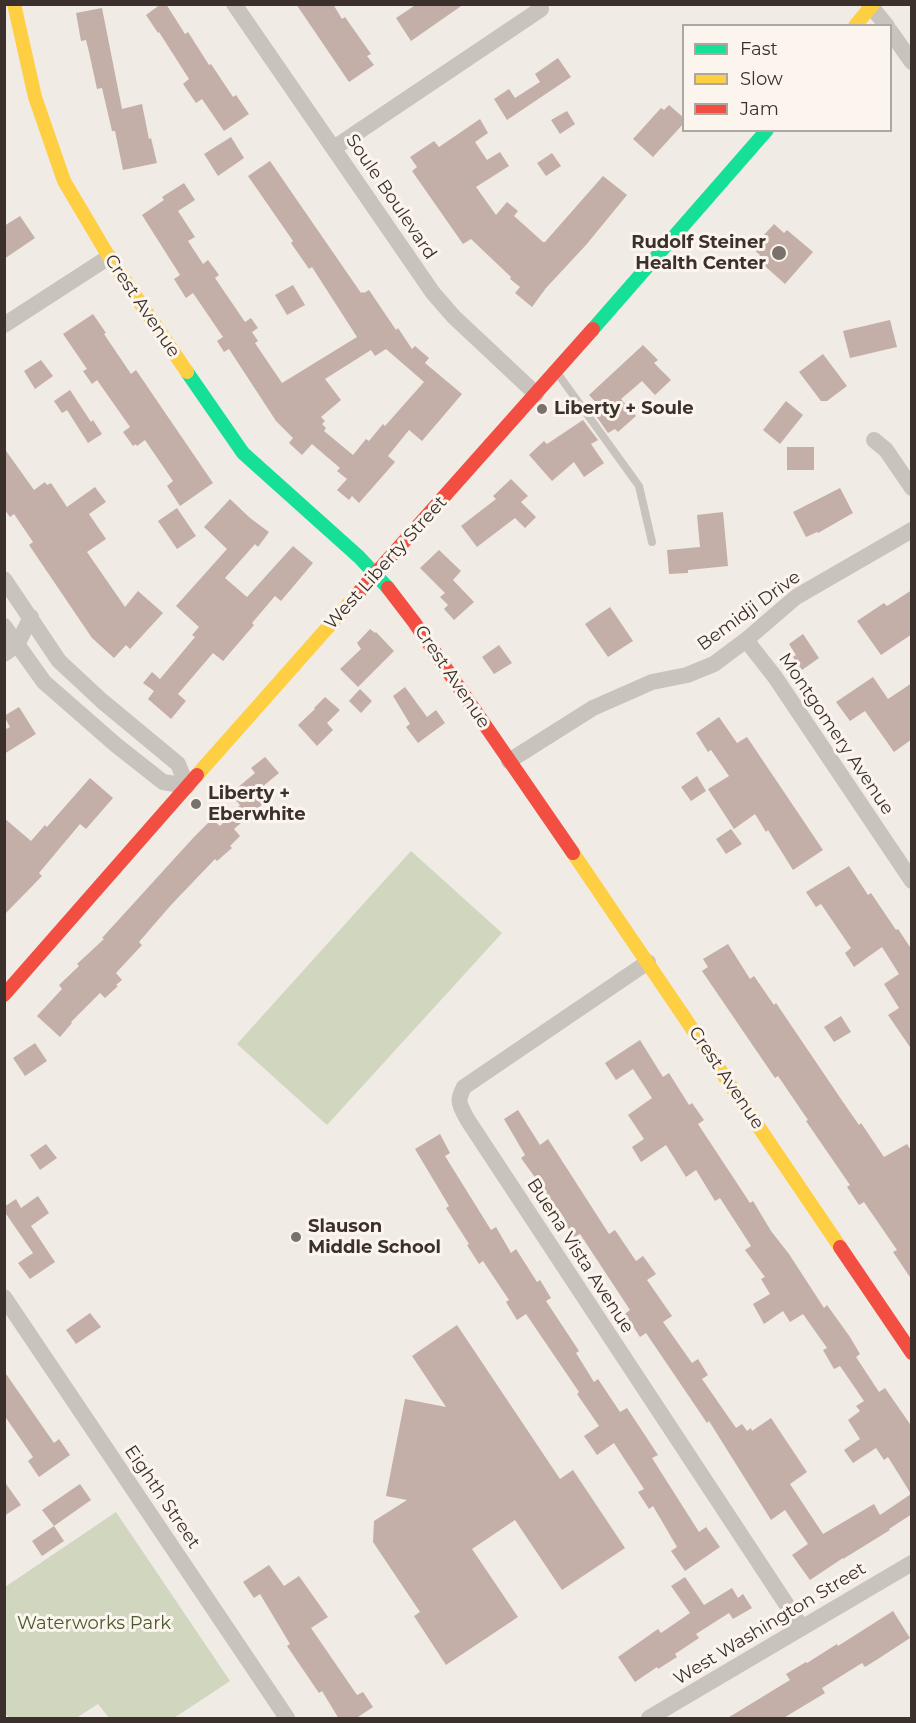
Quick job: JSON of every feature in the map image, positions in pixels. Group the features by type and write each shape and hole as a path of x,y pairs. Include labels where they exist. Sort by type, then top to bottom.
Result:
{"street":[{"name":"Crest Avenue","path":"14,4 35,97 64,181 109,257 243,453 355,552 387,587 414,622 648,962 912,1353"},
{"name":"Soule Boulevard","path":"234,4 433,293 454,317 536,394"},
{"path":"857,24 871,5 885,24"},
{"path":"334,148 541,9"},
{"path":"892,32 912,62"},
{"name":"West Liberty Street","path":"4,995 683,228 764,132"},
{"path":"4,325 109,257"},
{"path":"874,440 886,450 912,488"},
{"name":"Bemidji Drive","path":"509,761 593,708 652,682 687,675 714,664 796,597 912,530"},
{"path":"4,579 59,661 102,701 178,764 188,786"},
{"path":"31,617 4,626 11,650 116,745 163,782 188,786"},
{"path":"11,650 31,617"},
{"name":"Montgomery Avenue","path":"746,640 776,677 912,881"},
{"name":"Buena Vista Avenue","path":"648,962 464,1087 459,1096 459,1102 474,1129 802,1628"},
{"name":"Eighth Street","path":"4,1297 287,1719"},
{"name":"West Washington Street","path":"648,1719 912,1563"}],"lane":[{"path":"556,372 639,486 652,542"}],"green space":[{"path":"411,851 502,933 327,1125 237,1044"},
{"name":"Waterworks Park","path":"116,1512 230,1681 174,1718 109,1718 98,1704 76,1718 9,1718 4,1712 5,1587"}],"building":[{"path":"161,4 166,4 185,34 188,32 209,65 211,64 233,97 236,95 249,114 224,131 202,99 196,103 183,84 189,79 146,15"},
{"path":"296,4 333,4 342,19 345,17 371,54 367,56 374,65 349,82"},
{"path":"417,4 464,4 411,41 396,18"},
{"path":"102,8 122,109 142,104 149,139 151,138 157,163 123,170 115,131 112,131 102,88 97,89 86,40 81,41 76,13"},
{"path":"558,58 571,77 507,120 494,99 509,89 515,98 540,82 535,74"},
{"path":"669,105 682,116 682,125 653,157 633,139 661,108 664,110"},
{"path":"567,111 575,124 560,134 551,120"},
{"path":"480,119 488,133 475,142 487,160 500,152 509,166 476,187 496,215 507,202 518,211 514,216 543,242 603,176 627,195 532,307 515,293 520,287 471,239 463,244 412,171 417,167 410,157 434,141 439,147"},
{"path":"231,137 244,158 218,176 204,154"},
{"path":"552,153 561,166 546,176 537,163"},
{"path":"270,161 361,293 369,290 412,349 415,346 429,358 425,363 462,394 422,441 409,430 388,456 395,462 359,503 352,496 349,500 337,490 347,479 337,471 340,468 312,444 302,455 289,443 293,438 276,421 229,349 224,352 217,341 223,337 193,293 186,298 174,279 180,275 142,215 164,200 162,197 184,183 195,200 178,211 195,237 188,241 203,264 208,260 219,275 215,278 245,322 251,318 258,328 252,332 258,341 255,343 282,383 357,337 312,267 309,269 291,243 293,241 248,176","holes":["386,349 424,382 385,426 383,424 369,441 366,439 353,455 324,431 326,428 322,424 325,421 321,417 341,400 325,379 371,350 375,356"]},
{"path":"20,216 35,238 4,259 4,226"},
{"path":"774,224 784,233 787,230 813,252 785,284 757,259 760,255 752,248"},
{"path":"293,285 305,305 287,315 275,295"},
{"path":"93,314 131,374 136,370 213,483 180,506 167,486 173,481 145,440 133,446 123,432 130,427 97,380 92,384 83,371 87,369 63,334"},
{"path":"890,320 897,347 850,358 843,331"},
{"path":"643,345 658,360 654,363 671,380 655,395 642,381 621,399 636,416 618,432 615,429 608,433 594,413 601,408 589,395"},
{"path":"823,354 847,386 827,401 821,401 799,372"},
{"path":"41,360 53,376 35,389 24,371"},
{"path":"70,390 91,422 93,420 102,434 88,443 67,410 62,413 54,401"},
{"path":"786,401 803,415 780,444 763,430"},
{"path":"583,420 598,440 591,444 604,463 584,477 574,462 552,481 529,455 544,441 547,444"},
{"path":"787,447 814,447 814,470 787,470"},
{"path":"4,448 34,490 45,482 47,485 51,483 67,507 95,487 106,502 89,514 106,539 87,552 125,607 138,591 163,613 130,649 126,645 114,658 92,638 29,545 33,542 14,514 10,517 4,509"},
{"path":"511,479 528,496 521,502 536,517 525,528 515,518 477,547 461,526 496,499 493,496"},
{"path":"840,488 853,513 818,533 806,537 793,512"},
{"path":"230,499 269,532 258,547 255,544 225,578 247,597 293,546 313,563 281,601 275,596 223,661 213,653 178,694 186,701 171,719 148,699 154,691 143,683 152,672 160,679 195,637 192,635 199,627 176,606 227,549 204,527"},
{"path":"177,508 196,536 177,549 158,521"},
{"path":"723,512 728,566 669,574 667,550 700,547 697,515"},
{"path":"439,550 461,571 453,580 474,602 454,620 444,609 448,605 440,597 445,593 420,568"},
{"path":"912,590 912,634 881,655 857,621 884,603 887,606"},
{"path":"610,607 633,641 608,657 585,624"},
{"path":"370,629 376,632 394,651 358,687 340,669 361,649 357,643"},
{"path":"803,634 819,658 802,670 793,657 796,655 789,644"},
{"path":"499,645 512,663 494,674 482,657"},
{"path":"873,677 888,699 912,683 912,739 894,752 865,711 850,721 836,702"},
{"path":"405,687 427,717 436,710 445,723 418,743 406,727 410,724 393,696"},
{"path":"360,689 372,701 361,713 349,701"},
{"path":"325,697 340,710 327,723 333,730 317,746 298,725"},
{"path":"19,707 36,734 4,754 4,730 10,727 4,716"},
{"path":"719,717 737,743 747,737 823,850 793,870 755,814 734,829 708,789 729,776 711,750 708,752 696,733"},
{"path":"265,757 279,773 256,792 265,802 234,829 240,836 230,846 232,848 217,861 215,859 139,942 142,945 116,973 122,980 116,985 118,986 105,998 100,993 71,1022 60,1037 37,1016 62,989 59,985 79,966 77,964 104,939 102,938 212,819 220,826 240,805 230,794 255,773 251,768"},
{"path":"697,776 706,791 691,801 681,787"},
{"path":"90,778 113,798 86,829 80,824 39,873 42,876 4,915 4,818 31,841 45,825 47,827"},
{"path":"731,829 742,844 726,854 716,839"},
{"path":"849,866 868,895 871,893 912,950 912,1050 888,1015 899,1008 884,984 899,974 882,947 854,967 845,953 851,948 821,904 816,907 806,892"},
{"path":"728,944 750,979 754,976 774,1005 776,1003 859,1125 861,1123 884,1157 907,1144 912,1152 912,1280 893,1252 897,1250 864,1202 859,1205 847,1187 850,1185 806,1121 808,1120 778,1076 775,1078 702,971 708,967 703,959"},
{"path":"841,1016 851,1032 834,1042 824,1027"},
{"path":"640,1040 663,1077 669,1073 689,1105 692,1103 704,1120 698,1124 750,1203 753,1201 824,1308 827,1305 850,1337 860,1354 856,1357 879,1392 885,1388 912,1427 912,1514 810,1580 792,1555 808,1544 785,1510 771,1520 709,1421 707,1423 646,1333 640,1337 625,1314 630,1310 580,1234 574,1237 563,1220 565,1219 521,1158 525,1155 504,1119 518,1110 540,1145 548,1139 609,1234 615,1230 636,1261 643,1256 656,1274 647,1280 672,1316 663,1322 692,1363 698,1359 708,1375 702,1379 736,1428 742,1424 747,1431 751,1428 752,1431 771,1418 807,1472 790,1484 823,1534 874,1504 880,1515 911,1494 888,1457 884,1460 876,1448 853,1463 844,1450 860,1439 848,1420 860,1411 856,1406 864,1401 840,1366 834,1369 823,1350 827,1348 803,1314 790,1322 783,1311 764,1324 753,1304 770,1294 761,1279 765,1277 745,1250 751,1246 720,1198 715,1201 696,1170 686,1177 666,1145 641,1162 632,1147 644,1139 628,1115 652,1098 633,1069 616,1080 605,1063"},
{"path":"35,1043 47,1061 25,1076 13,1058"},
{"path":"440,1134 450,1153 445,1156 491,1230 496,1227 511,1253 516,1249 537,1282 540,1280 551,1298 546,1301 579,1351 576,1353 594,1382 598,1379 620,1412 627,1408 658,1455 652,1458 699,1532 706,1527 720,1547 685,1571 671,1551 677,1547 653,1506 649,1509 638,1492 644,1489 614,1443 597,1455 584,1436 599,1426 577,1394 579,1392 526,1314 517,1320 506,1302 509,1300 483,1261 479,1264 446,1208 449,1206 415,1149"},
{"path":"46,1144 57,1158 40,1170 30,1155"},
{"path":"38,1196 49,1213 31,1226 55,1262 30,1279 18,1263 33,1253 4,1211 4,1207 16,1199 21,1208"},
{"path":"90,1313 101,1327 76,1344 66,1330"},
{"path":"457,1325 560,1479 573,1470 625,1548 562,1590 515,1520 472,1549 518,1617 446,1665 414,1616 420,1612 373,1542 374,1521 407,1500 386,1496 405,1399 446,1407 412,1356"},
{"path":"4,1371 54,1443 59,1439 70,1455 39,1477 28,1461 33,1457 4,1415"},
{"path":"4,1481 21,1505 4,1516"},
{"path":"80,1484 91,1500 54,1526 42,1510"},
{"path":"54,1526 64,1541 42,1556 32,1541"},
{"path":"269,1565 284,1586 299,1576 328,1617 311,1628 357,1695 363,1692 373,1707 355,1719 339,1719 322,1691 319,1693 287,1646 290,1644 260,1594 254,1598 243,1582"},
{"path":"685,1577 704,1605 732,1588 738,1598 743,1594 752,1608 733,1619 729,1613 696,1634 699,1638 675,1654 677,1657 635,1682 618,1657 658,1629 661,1633 690,1613 671,1586"},
{"path":"893,1611 910,1638 881,1657 865,1667 862,1663 822,1688 825,1693 782,1719 726,1719 790,1680 786,1674 837,1644 838,1646"}],"traffic: fast":[{"path":"593,329 765,132"},
{"path":"187,372 243,453 359,557 388,588"}],"traffic: slow":[{"path":"14,4 35,97 64,181 109,257 187,372"},
{"path":"857,24 873,4"},
{"path":"197,775 360,591"},
{"path":"573,853 840,1247"}],"traffic: jam":[{"path":"360,591 593,329"},
{"path":"388,588 414,622 573,853"},
{"path":"4,995 197,775"},
{"path":"840,1247 912,1353"}],"place":[{"name":"Rudolf Steiner Health Center","path":"779,253"},
{"name":"Liberty + Soule","path":"542,409"},
{"name":"Liberty + Eberwhite","path":"196,804"},
{"name":"Slauson Middle School","path":"296,1237"}]}
